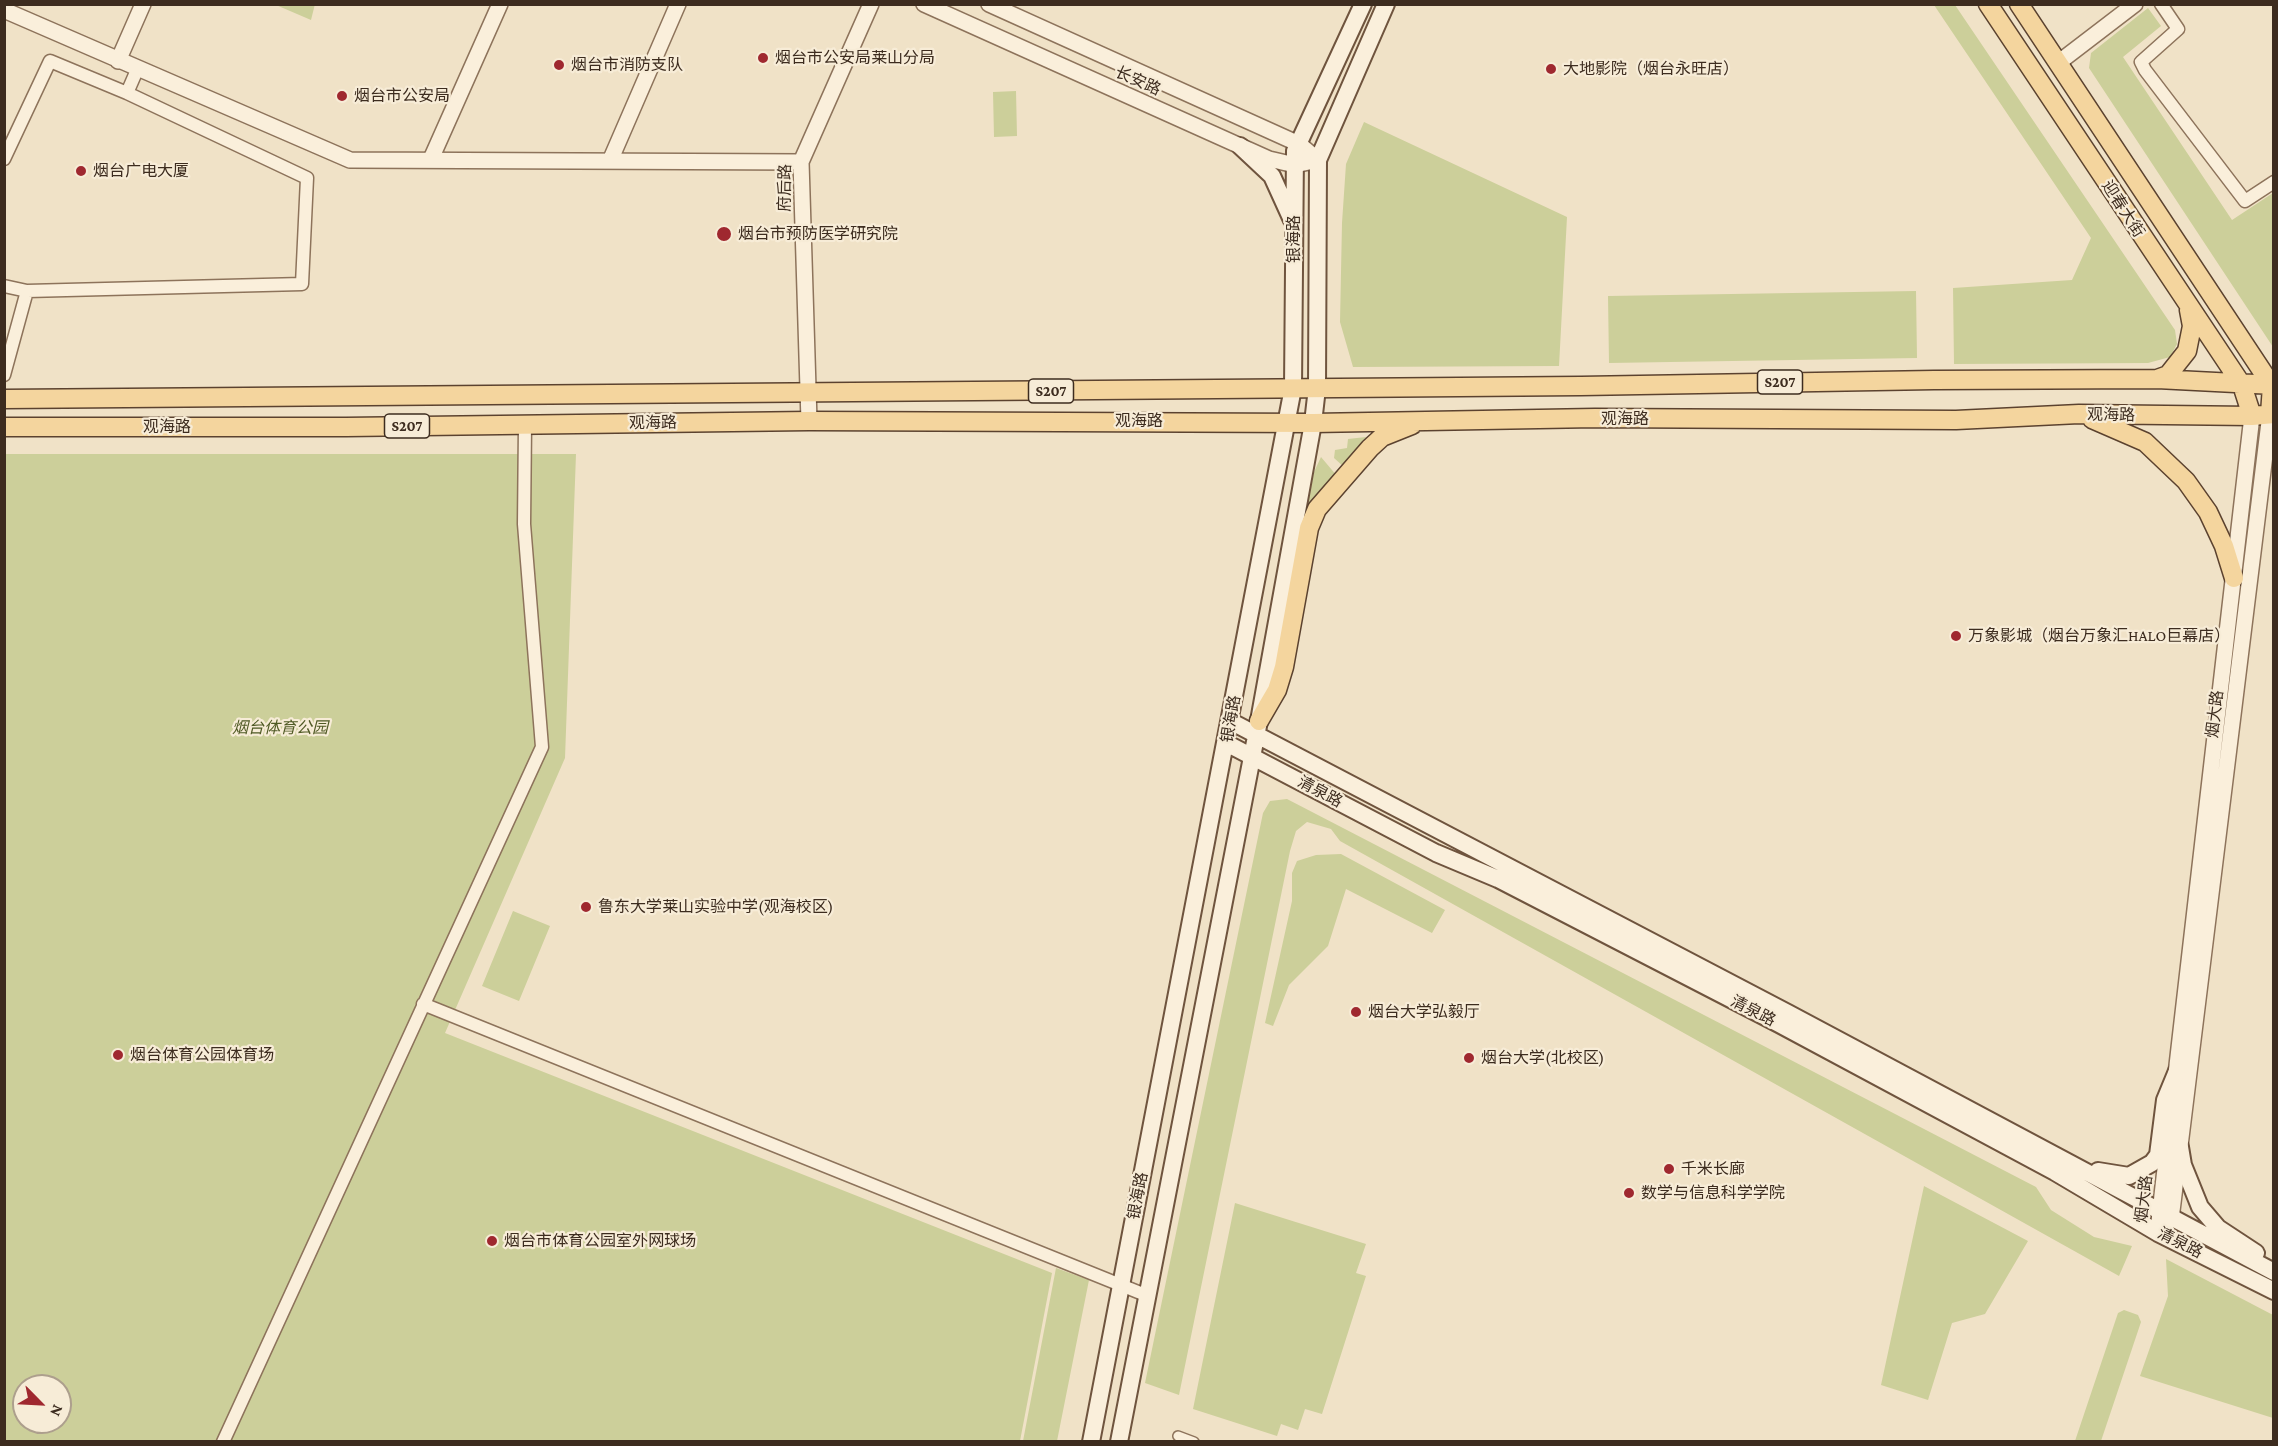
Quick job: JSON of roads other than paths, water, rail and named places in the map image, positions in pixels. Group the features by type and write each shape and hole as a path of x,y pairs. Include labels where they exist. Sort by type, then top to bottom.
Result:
{"main road":[{"name":"银海路","path":"1091,1442 1288,421 1293,388 1295,165 1299,144 1363,4"},
{"name":"银海路","path":"1119,1442 1257,727 1313,423 1317,388 1318,160 1386,4"},
{"name":"迎春大街","path":"1988,4 2189,309 2265,415"},
{"name":"迎春大街","path":"2019,4 2273,386"},
{"path":"1240,146 1272,176 1295,225"},
{"path":"2157,379 2168,375 2187,351 2192,326 2189,309"},
{"name":"观海路","path":"4,399 1317,388 1934,380 2157,379 2273,386"},
{"path":"2265,415 2273,386"},
{"path":"2079,414 2145,442 2173,467 2208,512 2224,546 2234,578"},
{"name":"观海路","path":"4,427 525,425 809,421 1288,421 1313,423 1431,419 1956,420 2079,414 2265,415"},
{"path":"1257,727 1277,690 1284,667 1309,528 1317,509 1382,437 1400,428 1431,419"},
{"name":"清泉路","path":"1230,721 1257,727 2082,1168 2166,1216 2274,1271"},
{"name":"清泉路","path":"1226,743 1436,853 1498,879 1789,1030 2045,1166 2158,1233 2274,1291"},
{"path":"2082,1168 2129,1176 2152,1163 2158,1155 2165,1100 2177,1071"},
{"path":"2180,1147 2186,1172 2200,1207 2218,1228 2251,1249 2274,1271"}],"street":[{"path":"118,61 143,4"},
{"path":"431,159 500,4"},
{"path":"610,161 678,4"},
{"name":"府后路","path":"809,421 801,162 871,4"},
{"name":"长安路","path":"924,4 1269,159 1295,165 1318,160"},
{"path":"989,4 1299,144 1318,160"},
{"path":"2058,63 2135,4"},
{"path":"2162,4 2178,29 2140,63 2245,201 2274,182"},
{"path":"4,10 137,70 350,160 801,162"},
{"path":"4,159 50,61 127,93 307,178 302,284 27,291 4,286"},
{"path":"127,93 137,70"},
{"path":"1222,138 1232,114"},
{"path":"4,375 27,291"},
{"name":"烟大路","path":"2166,1216 2177,1071 2234,578 2265,415"},
{"name":"烟大路","path":"2158,1233 2166,1216 2180,1147 2265,415"},
{"path":"223,1442 542,747 524,524 525,425"},
{"path":"423,1004 1148,1296"},
{"path":"1178,1436 1194,1442"}],"place":[{"name":"烟台市公安局莱山分局","path":"763,58"},
{"name":"烟台市消防支队","path":"559,65"},
{"name":"大地影院（烟台永旺店）","path":"1551,69"},
{"name":"烟台市公安局","path":"342,96"},
{"name":"烟台广电大厦","path":"81,171"},
{"name":"烟台市预防医学研究院","path":"724,234"},
{"name":"万象影城（烟台万象汇HALO巨幕店）","path":"1956,636"},
{"name":"鲁东大学莱山实验中学(观海校区)","path":"586,907"},
{"name":"烟台大学弘毅厅","path":"1356,1012"},
{"name":"烟台体育公园体育场","path":"118,1055"},
{"name":"烟台大学(北校区)","path":"1469,1058"},
{"name":"千米长廊","path":"1669,1169"},
{"name":"数学与信息科学学院","path":"1629,1193"},
{"name":"烟台市体育公园室外网球场","path":"492,1241"}],"park label":[{"name":"烟台体育公园","path":"280,728"}]}
